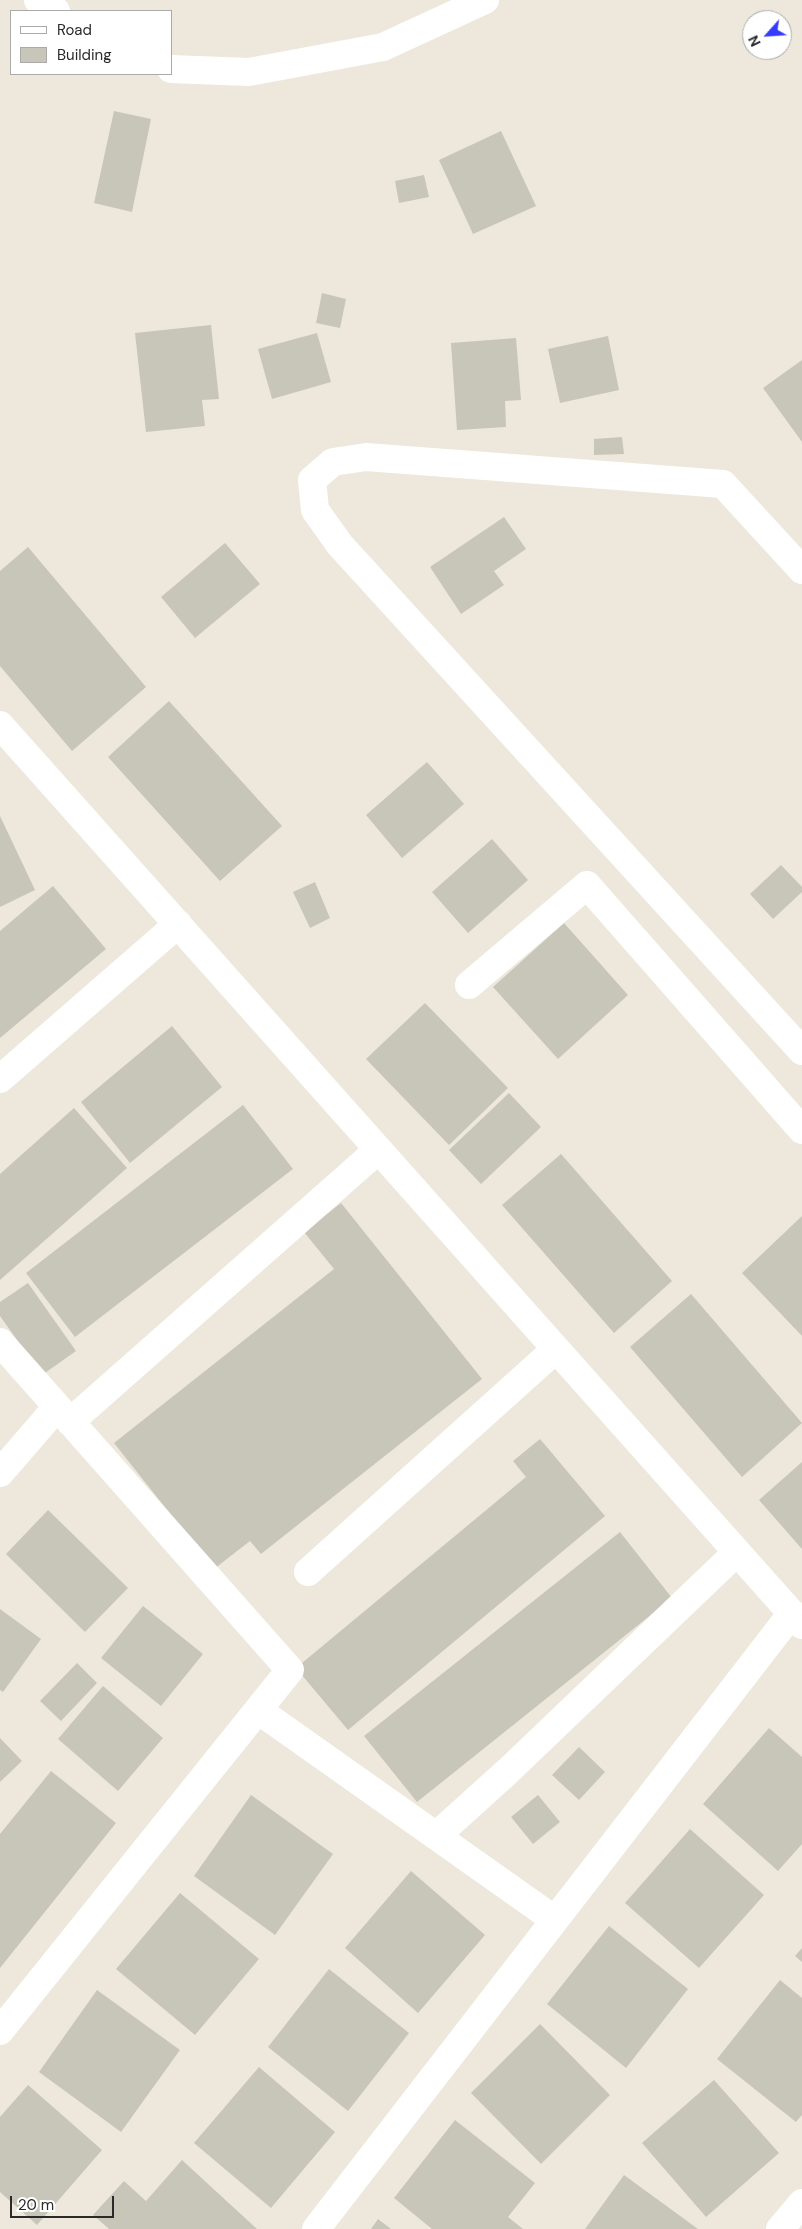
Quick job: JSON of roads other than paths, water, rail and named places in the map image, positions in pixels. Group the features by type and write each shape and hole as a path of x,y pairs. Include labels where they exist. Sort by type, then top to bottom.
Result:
{"street":[{"path":"38,0 54,10"},
{"path":"172,69 249,72 383,47 485,0"},
{"path":"802,570 723,484 366,457 334,462 312,480 315,510 340,546 802,1052"},
{"path":"0,725 736,1553 797,1619 555,1920 316,2229"},
{"path":"469,985 587,885 802,1130"},
{"path":"0,1079 178,924"},
{"path":"0,1473 64,1415 378,1150"},
{"path":"0,1342 290,1670 0,2031"},
{"path":"308,1572 556,1349"},
{"path":"436,1836 508,1771 736,1553"},
{"path":"258,1710 555,1920"},
{"path":"780,2229 802,2202"}]}
